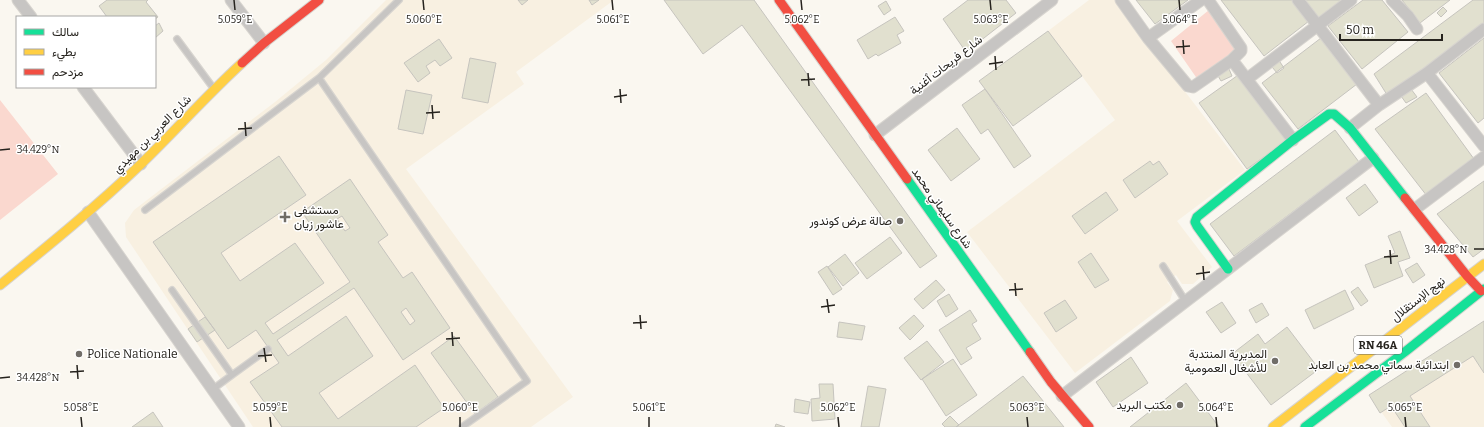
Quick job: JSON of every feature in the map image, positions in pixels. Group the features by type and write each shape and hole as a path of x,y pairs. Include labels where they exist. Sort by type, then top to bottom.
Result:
{"street":[{"path":"18,0 30,16"},
{"path":"231,0 264,43"},
{"name":"شارع العربي بن مهيدي","path":"0,285 88,212 141,164 214,89 264,43 319,0"},
{"name":"شارع سليماني محمد","path":"779,0 1062,396 1089,427"},
{"name":"شارع فريحات ٱغنية","path":"875,135 1052,0"},
{"path":"1120,0 1148,38 1190,88 1232,60 1241,51 1241,48 1208,0"},
{"path":"1148,38 1201,0"},
{"path":"1298,0 1379,105"},
{"path":"1247,79 1352,0"},
{"path":"1392,0 1408,16 1417,28"},
{"path":"1350,128 1379,105 1427,73 1484,29"},
{"path":"1232,60 1293,140"},
{"path":"1427,73 1482,141"},
{"path":"84,88 141,164"},
{"path":"1228,269 1197,226 1195,222 1197,217 1293,140 1329,114 1334,114 1350,128 1467,276 1483,290"},
{"path":"1415,209 1484,157"},
{"path":"1062,396 1373,158"},
{"path":"88,212 239,427"},
{"name":"نهج الإستقلال","path":"1273,427 1484,264"},
{"name":"RN 46A","path":"1305,427 1406,351 1483,290"}],"lane":[{"path":"145,210 319,78 399,0"},
{"path":"177,39 214,89"},
{"path":"319,78 527,381 462,427"},
{"path":"1163,266 1186,302"},
{"path":"172,290 232,375"},
{"path":"213,389 268,349"}],"shaded area":[{"name":"مستشفى عاشور زيان","path":"386,0 614,0 516,72 524,84 406,169 573,397 531,427 253,427 126,237 125,223 134,210 275,102 326,60"},
{"path":"1089,0 1115,0 1245,170 1177,221 1212,267 1193,284 1182,284 1176,275 1167,282 1173,290 1170,301 1075,373 967,232 1115,120 1048,31"},
{"path":"1209,10 1236,51 1198,80 1171,41"},
{"path":"0,100 58,174 0,220"},
{"name":"ابتدائية سماتي محمد بن العابد","path":"1484,325 1484,427 1392,427 1377,406"}],"building":[{"path":"107,0 148,0 146,2 158,17 156,18 156,16 106,16 99,6"},
{"path":"518,0 528,0 522,5"},
{"path":"589,0 599,0 592,5"},
{"path":"664,0 754,0 937,256 920,268 742,25 703,54"},
{"path":"968,0 1006,0 1016,13 966,52 943,19"},
{"path":"1136,0 1188,0 1155,24"},
{"path":"1221,0 1293,0 1309,21 1264,56"},
{"path":"1301,0 1342,0 1317,20"},
{"path":"1363,0 1382,0 1408,32 1362,69 1328,26"},
{"path":"1402,0 1450,0 1420,23"},
{"path":"1473,0 1484,0 1484,26 1389,98 1374,74"},
{"path":"886,1 891,10 884,15 878,6"},
{"path":"1443,7 1447,11 1441,17 1437,13"},
{"path":"895,17 904,31 897,35 901,43 878,56 876,54 868,59 857,40"},
{"path":"159,23 163,31 156,37 156,25"},
{"path":"1048,31 1082,76 1013,126 979,81"},
{"path":"1321,38 1357,84 1298,129 1262,83"},
{"path":"1484,38 1484,118 1478,123 1439,73"},
{"path":"439,39 452,58 440,66 435,60 426,66 430,73 418,82 404,63"},
{"path":"1276,56 1284,68 1277,73 1268,62"},
{"path":"470,58 496,63 488,103 462,98"},
{"path":"1229,69 1232,76 1221,81 1217,74"},
{"path":"1241,73 1289,139 1247,169 1199,103"},
{"path":"985,89 1031,156 1014,168 988,129 981,134 962,105"},
{"path":"1411,89 1417,97 1406,103 1401,96"},
{"path":"406,90 432,95 423,134 398,129"},
{"path":"1426,93 1474,159 1427,196 1375,129"},
{"path":"957,128 980,159 951,181 928,150"},
{"path":"1335,130 1359,162 1234,256 1210,224"},
{"name":"مستشفى عاشور زيان","path":"279,156 306,195 221,253 240,281 295,243 324,283 265,323 273,334 350,282 302,212 350,179 388,235 378,242 403,278 412,272 450,328 403,360 354,288 277,340 288,356 346,316 373,356 319,393 338,419 415,365 444,408 416,427 282,427 250,382 279,363 256,330 228,349 153,242","holes":["342,216 350,228 345,231 337,219","406,308 415,321 410,325 401,312"]},
{"path":"1150,161 1153,165 1159,161 1168,174 1135,198 1123,180"},
{"path":"1484,181 1484,249 1473,257 1437,214"},
{"path":"1365,184 1378,202 1359,216 1346,198"},
{"path":"1106,192 1118,210 1085,234 1072,216"},
{"path":"1400,231 1410,258 1398,262 1403,276 1374,288 1365,265 1395,253 1388,236"},
{"path":"890,237 902,253 867,279 855,263"},
{"path":"1091,253 1109,280 1095,288 1078,262"},
{"path":"845,254 859,273 843,286 828,267"},
{"path":"1417,263 1425,275 1413,283 1405,270"},
{"path":"827,266 842,289 833,295 818,272"},
{"path":"936,280 945,290 923,309 914,299"},
{"path":"1358,287 1368,301 1361,306 1351,292"},
{"path":"1345,290 1354,309 1314,329 1305,310"},
{"path":"949,294 958,309 946,317 937,301"},
{"path":"1065,300 1077,318 1056,332 1044,313"},
{"path":"1222,302 1236,323 1221,333 1206,312"},
{"path":"1262,303 1269,315 1256,323 1249,310"},
{"path":"970,310 977,321 972,324 981,339 966,348 972,358 961,365 939,330"},
{"path":"914,315 924,326 910,340 899,328"},
{"path":"205,317 215,330 197,342 188,329"},
{"path":"1484,321 1484,373 1473,356 1410,396 1430,427 1405,427 1391,406 1380,413 1369,395"},
{"path":"839,322 865,326 862,340 837,337"},
{"name":"المديرية المنتدبة للأشغال العمومية","path":"1287,327 1319,369 1271,405 1232,354 1258,334 1265,344"},
{"path":"454,336 498,397 475,414 431,353"},
{"path":"927,341 944,362 921,380 904,358"},
{"path":"1131,357 1148,383 1113,407 1096,382"},
{"path":"953,359 977,395 946,416 922,379"},
{"path":"1023,376 1064,427 956,427"},
{"name":"مكتب البريد","path":"1186,383 1219,427 1130,427"},
{"path":"819,384 833,384 835,419 812,421 811,399 820,398"},
{"path":"868,386 886,389 879,427 861,427"},
{"path":"795,399 810,402 808,414 794,412"},
{"path":"153,412 163,427 132,427"},
{"path":"950,416 959,425 956,427 945,427 942,424"},
{"path":"776,424 785,427 775,427"}],"traffic: fast":[{"path":"1228,269 1197,226 1195,222 1197,217 1293,140 1329,114 1334,114 1350,128 1405,198"},
{"path":"907,179 1030,352"},
{"path":"1305,427 1406,351 1484,289"}],"traffic: slow":[{"path":"0,285 107,196 242,63"},
{"path":"1273,427 1484,264"}],"traffic: jam":[{"path":"242,63 264,43 319,0"},
{"path":"779,0 907,179"},
{"path":"1405,198 1467,276 1481,291"},
{"path":"1030,352 1051,382 1089,427"}],"place":[{"name":"مستشفى عاشور زيان","path":"285,217"},
{"name":"صالة عرض كوندور","path":"900,221"},
{"name":"Police Nationale","path":"79,354"},
{"name":"المديرية المنتدبة للأشغال العمومية","path":"1275,361"},
{"name":"ابتدائية سماتي محمد بن العابد","path":"1457,365"},
{"name":"مكتب البريد","path":"1180,405"}]}
